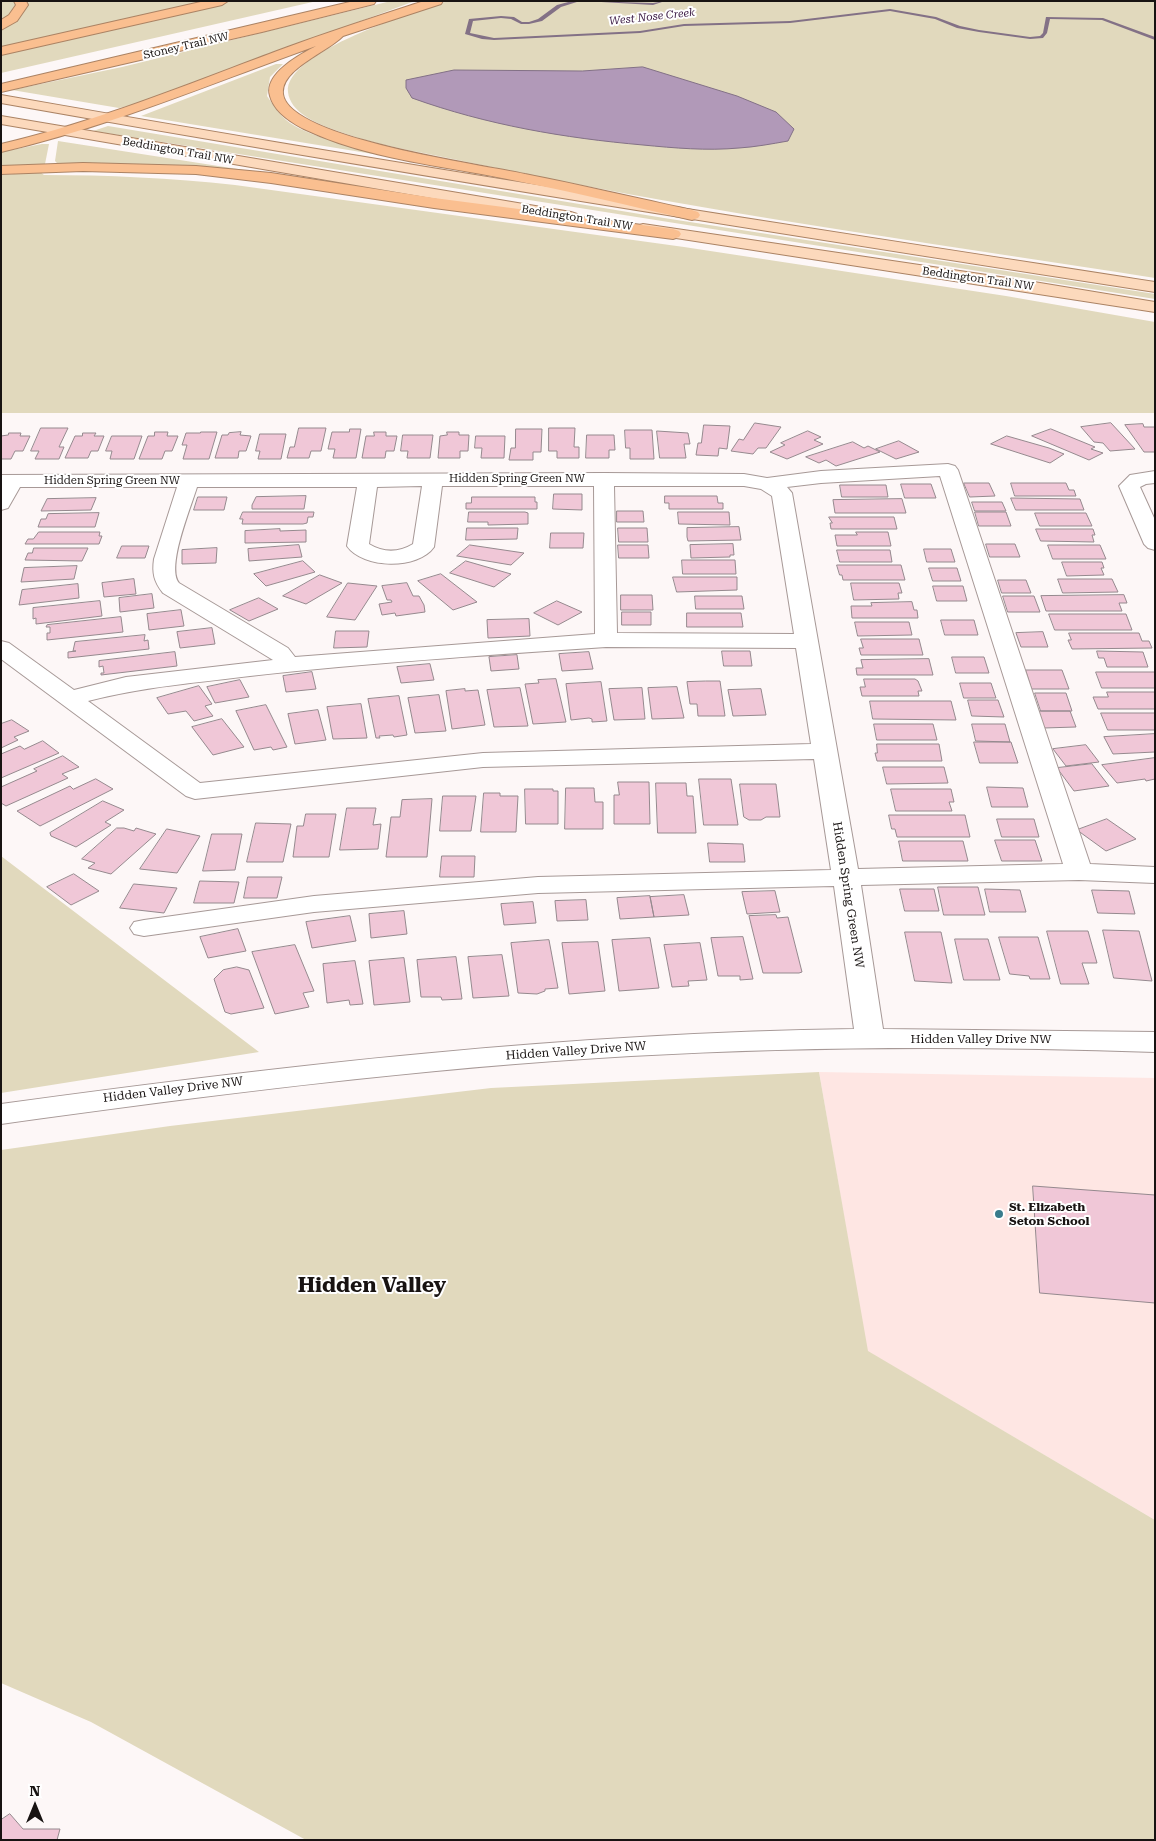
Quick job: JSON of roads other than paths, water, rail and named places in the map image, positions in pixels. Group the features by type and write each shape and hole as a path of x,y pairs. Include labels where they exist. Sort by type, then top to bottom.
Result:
{"highway":[{"path":"1,26 19,11 22,5 20,1"},
{"path":"1,51 222,1"},
{"name":"Stoney Trail NW","path":"1,88 370,1"},
{"path":"1,148 68,131 162,101 293,49 436,1"},
{"path":"338,34 332,41 299,61 280,77 276,86 278,103 299,121 333,136 388,151 505,174 692,215"},
{"path":"1,170 92,167 196,170 271,178 434,203 673,234"}],"main road":[{"name":"Beddington Trail NW","path":"1,99 210,136 692,215 1155,287"},
{"name":"Beddington Trail NW","path":"1,120 673,234 1034,287 1155,308"}],"street":[{"path":"767,484 821,477 948,470 1079,872"},
{"path":"1155,477 1144,477 1134,480 1129,486 1155,544"},
{"path":"604,479 606,640"},
{"path":"189,480 163,570 165,581 171,588 280,653 288,665"},
{"path":"368,480 358,546 370,555 394,558 413,554 423,547 434,480"},
{"name":"Hidden Spring Green NW","path":"1,504 7,481 744,480 767,484 782,493 846,878 870,1038"},
{"path":"68,699 126,684 288,665 484,648 606,640 807,641"},
{"path":"1,648 194,791 483,760 825,751"},
{"path":"144,928 314,904 538,885 1079,872 1155,876"},
{"name":"Hidden Valley Drive NW","path":"1,1114 149,1092 364,1068 544,1053 718,1042 870,1038 1155,1042"}],"waterway":[{"name":"West Nose Creek","path":"578,1 559,6 540,20 529,23 521,23 512,18 501,17 471,20 467,34 494,39 640,32 684,25 790,22 890,10 936,18 959,27 1030,38 1041,37 1045,33 1048,18 1103,19 1155,39"},
{"name":"West Nose Creek","path":"586,1 653,4 663,1"}],"place":[{"name":"St. Elizabeth Seton School","path":"999,1214"}],"district":[{"name":"Hidden Valley","path":"372,1286"}]}
